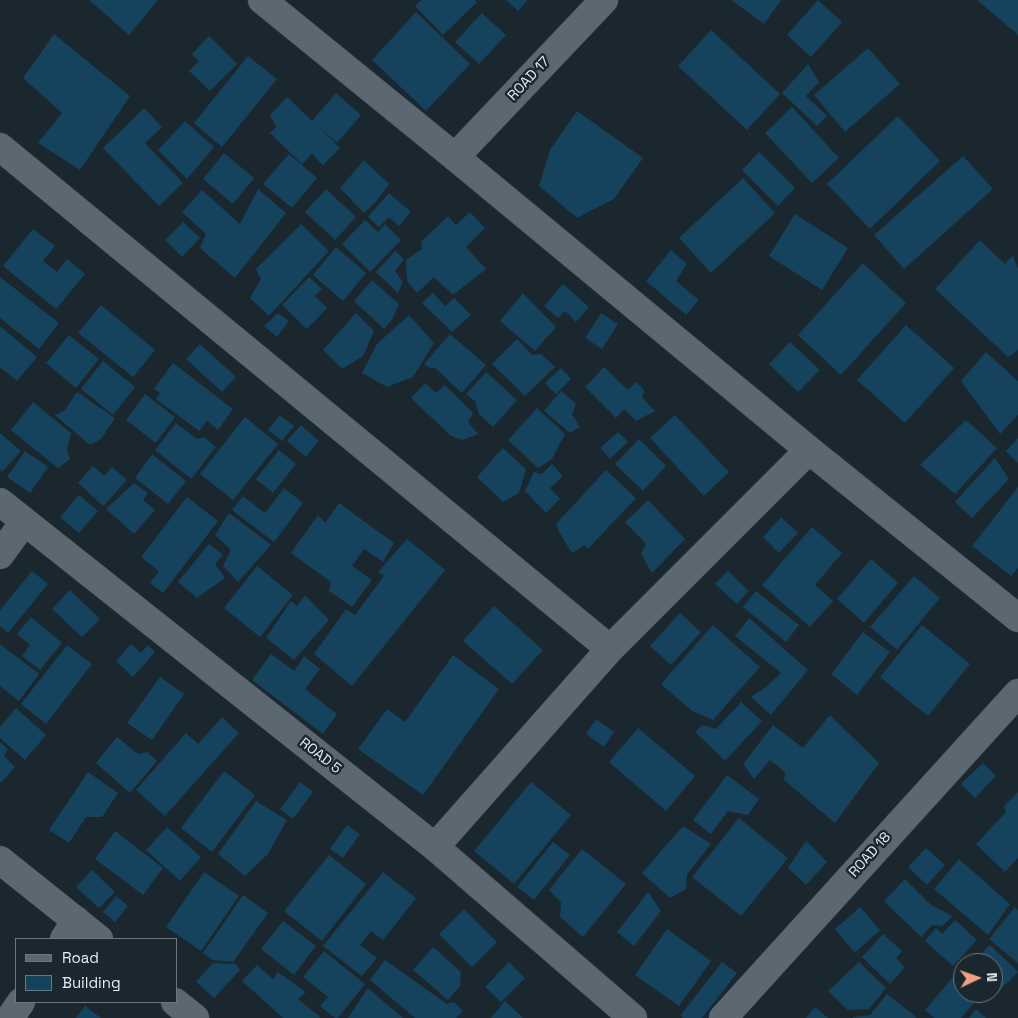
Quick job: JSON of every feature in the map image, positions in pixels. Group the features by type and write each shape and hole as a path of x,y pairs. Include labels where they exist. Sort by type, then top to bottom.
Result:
{"street":[{"path":"262,0 809,450 1018,618"},
{"name":"ROAD 17","path":"455,158 604,0"},
{"path":"0,147 610,648"},
{"path":"435,848 610,648 809,450"},
{"name":"ROAD 5","path":"0,502 435,848 634,1018"},
{"path":"0,555 24,522"},
{"name":"ROAD 18","path":"722,1018 1018,692"},
{"path":"0,860 70,930 96,938"},
{"path":"10,1018 20,1003"},
{"path":"176,1003 195,1018"}],"building":[{"path":"89,0 158,0 129,35"},
{"path":"421,0 475,0 477,2 443,35 415,6"},
{"path":"506,0 528,0 518,11"},
{"path":"731,0 781,0 764,24"},
{"path":"818,0 842,22 811,57 787,35"},
{"path":"977,0 1018,0 1018,35"},
{"path":"416,12 470,64 426,111 372,60"},
{"path":"482,13 506,35 479,64 455,42"},
{"path":"711,30 780,94 747,130 678,66"},
{"path":"54,34 130,96 80,170 38,143 62,113 23,78"},
{"path":"209,36 237,64 210,91 189,71 199,61 192,54"},
{"path":"868,48 900,84 845,132 814,95"},
{"path":"248,56 277,79 222,147 194,123"},
{"path":"808,64 819,82 806,96 827,116 817,126 782,93"},
{"path":"336,93 361,115 337,143 320,128 340,148 323,165 312,154 302,164 270,133 276,127 270,115 287,97 312,121"},
{"path":"792,107 839,158 812,183 765,133"},
{"path":"144,108 162,127 145,143 183,183 159,206 103,148"},
{"path":"577,111 643,158 614,199 577,218 539,186 550,150"},
{"path":"898,116 940,161 870,229 827,184"},
{"path":"185,121 214,147 187,179 158,150"},
{"path":"759,152 795,188 778,206 742,170"},
{"path":"224,153 254,178 233,204 203,179"},
{"path":"289,154 317,178 292,208 263,184"},
{"path":"963,156 993,189 904,269 874,235"},
{"path":"364,160 389,184 375,203 364,213 340,188"},
{"path":"743,178 775,213 711,273 679,238"},
{"path":"258,189 286,213 235,278 200,248 206,234 182,212 202,190 240,224"},
{"path":"326,189 356,217 335,240 305,212"},
{"path":"389,193 411,212 399,226 389,217 379,227 368,217"},
{"path":"470,212 485,228 466,247 486,269 453,295 434,277 417,293 407,281 406,260 422,249 421,242 448,216 456,225"},
{"path":"795,214 848,248 822,290 769,256"},
{"path":"365,220 378,232 385,224 401,240 370,272 342,244"},
{"path":"183,222 200,238 182,257 165,240"},
{"path":"301,224 329,251 269,316 250,298 261,279 256,269"},
{"path":"33,229 55,246 43,261 57,272 67,259 85,274 56,309 3,266"},
{"path":"980,240 1005,264 1013,255 1018,269 1018,350 1008,357 935,289"},
{"path":"336,247 366,273 343,301 313,275"},
{"path":"671,250 687,264 676,281 699,300 686,315 646,281"},
{"path":"395,251 404,259 395,271 403,282 398,293 376,272"},
{"path":"863,263 906,303 841,375 798,335"},
{"path":"0,277 59,323 39,349 0,318"},
{"path":"309,277 322,289 315,296 327,308 307,329 282,305"},
{"path":"372,280 399,304 392,320 384,329 354,301"},
{"path":"563,284 589,307 576,322 565,311 558,318 544,306"},
{"path":"433,293 445,306 454,298 471,315 452,332 422,303"},
{"path":"523,293 556,327 535,351 500,321"},
{"path":"101,305 155,350 133,377 78,333"},
{"path":"278,313 289,321 277,337 264,326"},
{"path":"356,313 374,331 363,356 342,369 323,350"},
{"path":"601,313 618,324 602,349 585,338"},
{"path":"409,315 434,343 413,377 387,387 362,373 377,344"},
{"path":"906,325 954,368 905,423 857,380"},
{"path":"0,326 37,357 17,381 0,367"},
{"path":"450,334 486,365 462,393 435,368 430,368 424,364"},
{"path":"69,335 99,359 76,388 46,363"},
{"path":"517,339 532,355 541,354 555,367 525,396 492,364"},
{"path":"790,342 820,370 798,392 769,364"},
{"path":"200,344 236,377 222,392 186,359"},
{"path":"986,352 1018,381 1018,415 1000,434 961,381"},
{"path":"103,361 135,387 113,415 81,389"},
{"path":"173,363 233,409 218,430 207,421 199,431 156,399 160,393 154,389"},
{"path":"604,367 628,390 636,382 644,390 642,397 655,411 636,421 624,409 616,418 585,387"},
{"path":"561,368 571,379 556,394 545,383"},
{"path":"486,372 517,400 493,427 479,414 475,401 466,394"},
{"path":"425,383 436,393 445,385 473,413 468,422 478,434 462,440 450,435 411,398"},
{"path":"561,391 576,404 572,414 580,427 570,433 544,411"},
{"path":"77,392 115,418 101,439 90,445 55,415 65,410"},
{"path":"145,394 175,417 156,443 126,420"},
{"path":"33,402 71,433 67,450 70,459 58,468 11,430"},
{"path":"537,408 565,434 552,459 538,468 508,440"},
{"path":"280,415 294,426 282,441 268,430"},
{"path":"675,415 729,472 704,496 650,438"},
{"path":"245,417 278,444 233,500 200,474"},
{"path":"966,420 997,448 955,494 920,465"},
{"path":"176,423 197,439 204,437 216,447 191,479 155,450"},
{"path":"301,425 319,441 306,457 287,441"},
{"path":"618,432 628,442 610,459 600,448"},
{"path":"0,433 21,451 2,472 0,470"},
{"path":"1018,438 1018,463 1006,451"},
{"path":"639,439 666,466 643,491 615,464"},
{"path":"503,448 526,469 519,493 503,502 477,477"},
{"path":"279,450 296,464 273,493 256,479"},
{"path":"25,451 48,467 30,493 7,477"},
{"path":"152,454 186,481 168,504 135,478"},
{"path":"995,458 1009,479 972,518 955,502"},
{"path":"552,464 563,476 550,488 560,499 546,513 525,491 534,472 542,474"},
{"path":"93,466 104,476 112,467 127,480 103,506 78,483"},
{"path":"606,470 636,498 588,549 585,545 572,553 556,524"},
{"path":"134,483 148,493 143,500 155,510 134,534 106,509"},
{"path":"1018,487 1018,568 1011,576 972,546"},
{"path":"284,488 303,503 274,542 232,510 243,496 265,513"},
{"path":"79,495 98,511 79,533 60,517"},
{"path":"187,497 218,521 163,593 150,583 159,571 141,557"},
{"path":"648,500 685,539 652,573 641,554 646,544 625,522"},
{"path":"339,503 394,543 383,562 364,549 352,566 372,580 352,607 329,591 331,582 291,553 318,515 325,523"},
{"path":"229,513 271,545 238,582 223,566 231,550 215,535"},
{"path":"781,517 798,533 779,553 763,537"},
{"path":"812,527 842,553 815,585 833,601 810,627 762,585"},
{"path":"407,539 445,570 352,686 314,654 346,609 355,615 384,576 378,572"},
{"path":"209,544 223,555 215,564 225,578 197,598 178,582"},
{"path":"871,559 898,583 864,623 837,599"},
{"path":"257,566 293,595 260,637 224,608"},
{"path":"32,571 48,584 8,633 0,626 0,610"},
{"path":"728,571 749,591 737,604 715,584"},
{"path":"914,576 940,598 897,650 870,627"},
{"path":"70,590 100,619 82,637 52,609"},
{"path":"756,591 799,625 786,642 743,607"},
{"path":"305,595 329,620 294,660 266,638 291,601 297,606"},
{"path":"494,606 543,650 512,684 463,641"},
{"path":"680,613 701,632 671,665 650,646"},
{"path":"31,617 62,643 40,670 22,656 30,645 17,634"},
{"path":"749,618 808,670 771,715 751,697 766,687 781,673 735,636"},
{"path":"713,625 760,667 713,720 692,711 661,684"},
{"path":"922,625 970,664 928,716 880,677"},
{"path":"863,632 890,652 857,695 831,674"},
{"path":"0,644 39,674 19,701 0,686"},
{"path":"131,644 141,653 148,645 155,652 133,677 116,661"},
{"path":"67,645 92,664 46,724 21,704"},
{"path":"271,654 294,671 304,656 320,669 305,689 337,714 323,734 252,680"},
{"path":"453,655 499,689 423,795 358,749 387,709 405,722"},
{"path":"160,677 184,694 152,740 127,723"},
{"path":"741,702 762,721 725,761 695,732 702,725 716,729"},
{"path":"16,708 46,735 25,760 0,738 0,727"},
{"path":"830,715 879,763 835,823 784,780 785,772 770,760 754,779 743,764 773,725 803,748"},
{"path":"222,717 239,733 165,816 136,790 186,733 198,744"},
{"path":"596,719 614,732 604,747 586,734"},
{"path":"638,728 695,776 666,811 609,762"},
{"path":"117,737 138,754 147,752 157,761 130,793 96,763"},
{"path":"0,742 8,749 4,756 15,767 1,783 0,782"},
{"path":"983,763 996,776 975,798 961,784"},
{"path":"224,771 255,795 212,852 181,828"},
{"path":"88,772 118,793 102,817 86,817 69,843 49,830"},
{"path":"727,775 759,799 748,815 728,811 711,834 693,820"},
{"path":"300,782 313,792 293,819 280,809"},
{"path":"531,782 571,815 514,884 474,851"},
{"path":"1018,792 1018,858 1005,872 976,844 1006,812 1004,806"},
{"path":"256,801 287,820 268,854 245,876 218,854"},
{"path":"739,818 788,858 741,916 692,877"},
{"path":"347,825 360,834 343,858 330,849"},
{"path":"683,826 711,844 687,874 686,889 670,898 642,873"},
{"path":"167,827 201,857 180,881 146,850"},
{"path":"115,831 163,868 143,895 95,859"},
{"path":"806,841 827,862 806,885 788,868"},
{"path":"553,842 570,855 534,900 517,887"},
{"path":"926,848 945,865 927,885 908,867"},
{"path":"582,849 626,884 583,937 560,917 561,902 549,890"},
{"path":"329,855 366,884 322,941 284,911"},
{"path":"959,859 1010,904 988,935 934,889"},
{"path":"92,870 115,892 99,908 76,887"},
{"path":"204,872 239,896 201,951 166,927"},
{"path":"383,872 416,898 383,940 371,931 360,945 377,958 362,976 323,946"},
{"path":"905,879 931,905 953,916 942,926 932,925 921,937 884,901"},
{"path":"648,892 661,911 634,946 617,932"},
{"path":"243,895 268,913 233,962 213,960 203,953"},
{"path":"116,896 128,906 115,922 103,912"},
{"path":"860,907 880,930 855,953 835,929"},
{"path":"1015,907 1018,910 1018,963 989,939"},
{"path":"464,909 497,942 472,967 439,934"},
{"path":"955,920 977,940 965,953 953,953 953,966 925,941 936,928 942,934"},
{"path":"283,921 316,946 294,975 261,949"},
{"path":"667,929 711,961 679,1006 635,975"},
{"path":"883,934 902,951 896,958 905,967 890,984 862,957"},
{"path":"990,945 998,953 982,953"},
{"path":"433,947 461,972 460,986 448,1000 413,970"},
{"path":"324,951 365,984 338,1018 335,1018 320,1006 328,997 303,977"},
{"path":"1003,958 1018,972 1003,987"},
{"path":"385,960 447,1004 454,1002 463,1011 456,1018 415,1018 370,980"},
{"path":"509,962 525,978 501,1002 485,987"},
{"path":"722,962 737,973 702,1018 683,1018 680,1016"},
{"path":"859,962 886,988 869,1009 848,1010 828,991"},
{"path":"213,963 236,964 240,970 214,998 196,982"},
{"path":"257,965 273,979 278,972 306,992 298,999 320,1017 283,1018 242,981"},
{"path":"953,977 953,1003 974,1003 961,1018 934,1018 925,1010"},
{"path":"368,988 403,1018 348,1018"},
{"path":"887,994 916,1017 853,1018 870,1015"},
{"path":"505,1001 523,1018 491,1018"},
{"path":"85,1006 101,1018 76,1018"},
{"path":"815,1007 828,1018 806,1018"},
{"path":"976,1009 986,1018 969,1018"}]}
